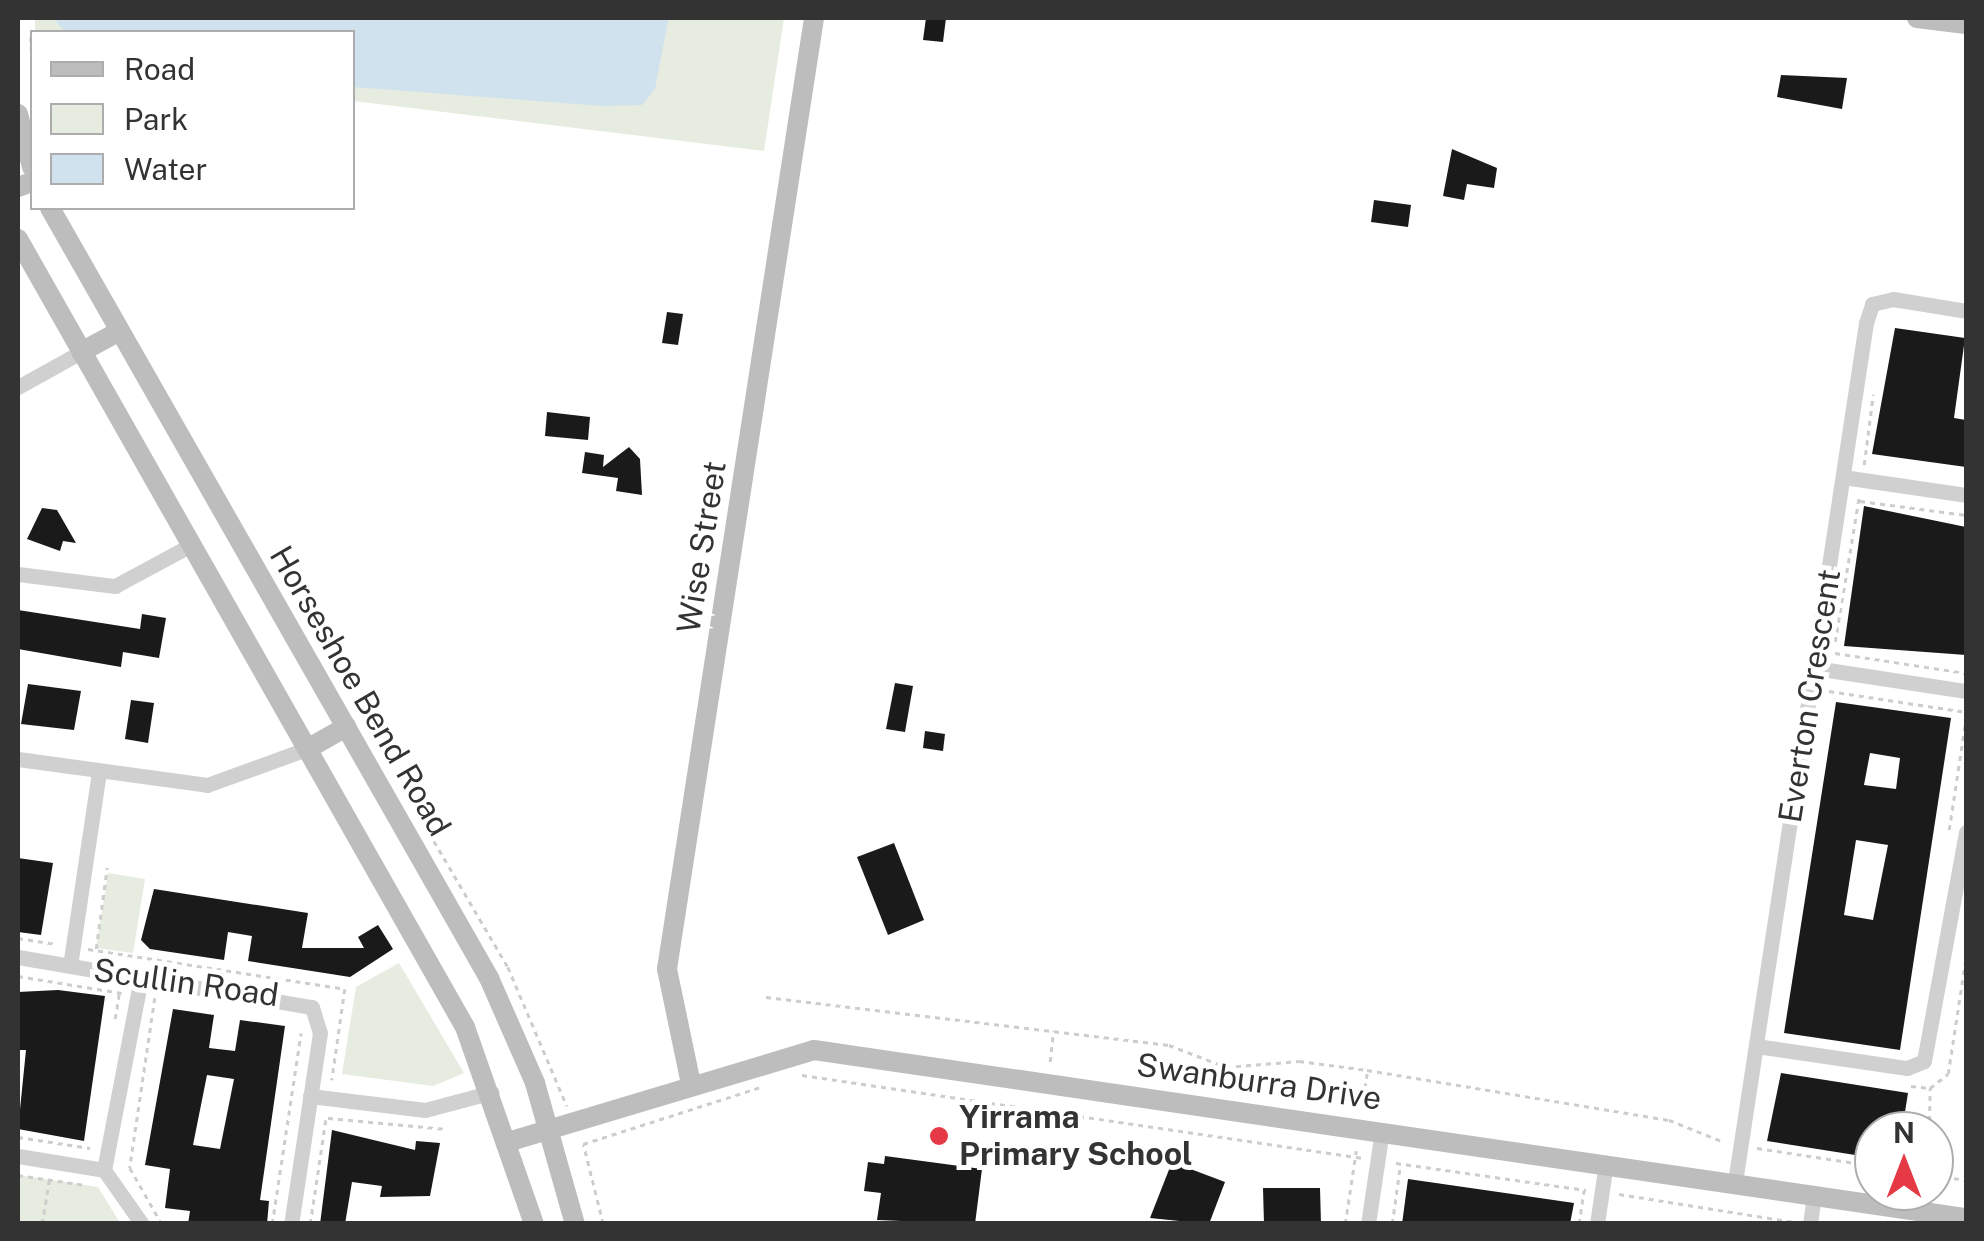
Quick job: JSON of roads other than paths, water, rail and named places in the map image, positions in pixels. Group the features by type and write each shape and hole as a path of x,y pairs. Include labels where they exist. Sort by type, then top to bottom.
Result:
{"street":[{"name":"Wise Street","path":"691,1084 667,969 814,18"},
{"path":"1916,18 1966,24"},
{"path":"18,114 30,159"},
{"name":"Horseshoe Bend Road","path":"51,210 489,978 551,1128 575,1224"},
{"path":"18,239 309,748 492,1092 534,1224"},
{"name":"Everton Crescent","path":"1735,1182 1748,1147 1756,1046 1872,304 1966,311"},
{"path":"18,387 118,332"},
{"path":"1843,476 1966,496"},
{"path":"18,574 115,586 192,546"},
{"path":"1815,668 1966,691"},
{"path":"18,760 220,783 309,748 346,727"},
{"path":"70,966 99,772"},
{"path":"1756,1046 1907,1068 1924,1060 1966,832"},
{"name":"Scullin Road","path":"18,957 309,1004 320,1026 291,1224"},
{"path":"104,1170 113,1151 141,977"},
{"name":"Swanburra Drive","path":"511,1142 788,1053 828,1051 1966,1218"},
{"path":"310,1096 424,1110 492,1092"},
{"path":"1368,1224 1382,1130"},
{"path":"18,1156 104,1170 142,1224"},
{"path":"1597,1224 1606,1163"},
{"path":"1810,1224 1814,1194"}],"water":[{"path":"53,18 668,21 655,89 642,105 603,106 355,87 355,30 63,30"}],"place":[{"name":"Yirrama Primary School","path":"939,1136"}]}
